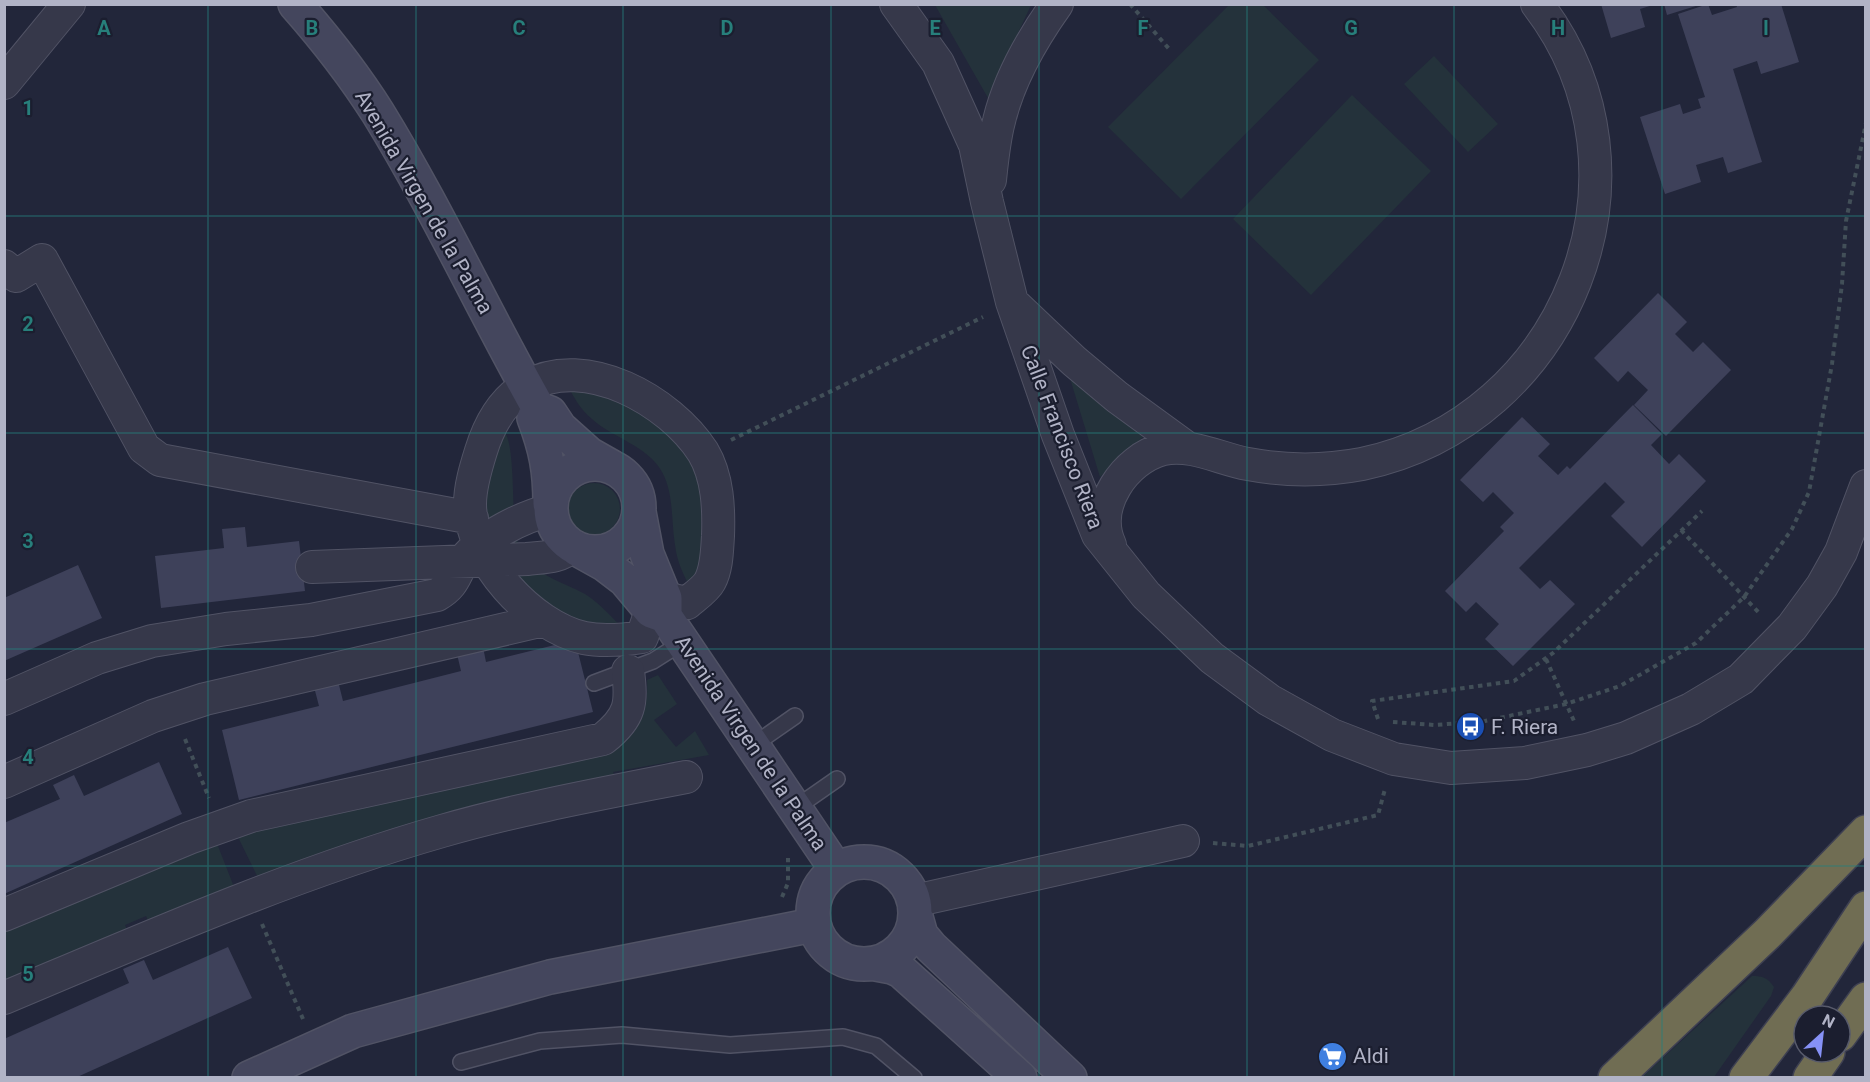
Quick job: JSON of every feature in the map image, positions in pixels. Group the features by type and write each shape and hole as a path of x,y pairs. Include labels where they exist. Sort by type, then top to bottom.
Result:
{"highway":[{"path":"1615,1077 1768,933 1866,832"},
{"path":"1746,1077 1807,997 1866,908"},
{"path":"1852,1018 1866,999"},
{"path":"1810,1077 1819,1064"}],"street":[{"path":"4,83 69,4"},
{"name":"Avenida Virgen de la Palma","path":"295,4 319,32 377,112 448,237 533,398 550,413 560,428 589,454 612,467"},
{"name":"Calle Francisco Riera","path":"896,4 938,63 975,145 1012,302 1077,484 1098,534 1146,595 1212,658 1269,700 1332,735 1394,759 1452,768 1525,763 1587,750 1626,738 1691,709 1741,679 1792,627 1827,578 1841,552 1866,486"},
{"path":"987,202 999,120 1013,80 1029,47 1057,4"},
{"path":"1118,562 1108,540 1106,517 1111,494 1123,473 1142,458 1164,449 1188,448 1248,464 1286,469 1324,469 1361,464 1399,454 1467,420 1497,396 1524,369 1566,306 1580,270 1590,233 1594,195 1594,157 1589,119 1579,83 1564,47 1537,4"},
{"path":"10,271 42,260 144,448 160,460 476,546 555,556 575,547"},
{"path":"1012,302 1074,361 1117,397 1188,448"},
{"path":"577,374 610,382 647,398 677,420 703,453 715,484 718,520 716,556 710,582 687,603 642,637 615,641 583,638 553,626 526,608 507,588 476,546 470,504 475,468 488,430 503,406 533,398 550,376 577,374"},
{"name":"Avenida Virgen de la Palma","path":"533,398 534,418 550,472 550,507"},
{"path":"598,464 612,467 624,474 638,498 639,512 636,525 618,546 604,551 591,552 575,547 556,531 550,507 557,485 572,470 584,465 598,464"},
{"path":"312,567 476,546 513,524 550,507"},
{"name":"Avenida Virgen de la Palma","path":"639,512 646,554 666,617"},
{"path":"4,699 97,657 152,641 226,629 311,620 437,595 447,590 453,583 476,546"},
{"name":"Avenida Virgen de la Palma","path":"575,547 625,580 666,617 836,869"},
{"path":"4,782 153,716 205,699 544,620"},
{"path":"4,915 189,838 251,816 603,739 618,728 627,713 631,695 628,670"},
{"path":"4,998 288,881 442,831 583,797 686,777"},
{"path":"915,909 1183,841"},
{"path":"1020,1077 901,971 892,966 860,965 844,961 830,953 820,940 813,925 812,909 816,893 824,880 836,869 851,863 868,861 883,865 897,873 908,886 921,935 931,947 1070,1077"},
{"path":"876,964 891,958 903,947 912,933 915,909"},
{"path":"249,1077 353,1031 550,977 813,925"}],"lane":[{"path":"594,683 653,662 666,617"},
{"path":"752,746 795,716"},
{"path":"795,809 837,779"},
{"path":"461,1062 540,1041 622,1035 730,1045 843,1037 876,1046 914,1077"}],"path":[{"path":"1130,4 1170,50"},
{"path":"1390,722 1435,725 1485,721 1566,704 1620,686 1696,642 1744,597 1792,529 1809,492 1832,364 1842,284 1846,221 1866,123"},
{"path":"723,444 975,321"},
{"path":"1183,841 1248,846 1378,815 1394,759 1372,701 1514,681 1546,659 1702,511"},
{"path":"1681,530 1782,637"},
{"path":"1546,659 1587,750"},
{"path":"173,710 202,781"},
{"path":"772,933 770,914 781,899 788,883 789,866 786,849"},
{"path":"250,896 299,1010"}],"shaded area":[{"path":"1230,4 1263,5 1319,60 1181,199 1108,127"},
{"path":"935,5 1031,5 988,98"},
{"path":"1434,56 1498,124 1468,152 1404,84"},
{"path":"1352,95 1431,171 1311,295 1233,219"},
{"path":"1069,375 1143,437 1100,477"},
{"path":"568,386 650,408 703,474 711,528 693,592 677,557 669,489 662,472 648,455 600,426 578,404"},
{"path":"503,430 510,450 514,517 518,543 523,554 529,562 546,575 591,598 626,631 575,627 500,569 483,504 487,468"},
{"path":"594,483 604,485 612,491 618,499 620,509 618,519 612,527 604,533 594,535 584,533 576,527 570,519 568,509 570,499 576,491 584,485"},
{"path":"658,675 677,704 654,720 676,747 695,731 709,755 613,772 617,782 380,845 374,834 261,884 237,835 615,747 636,726 644,710 647,680"},
{"path":"216,841 236,892 151,927 146,916 125,925 129,936 5,988 5,931"},
{"path":"1752,976 1770,981 1774,987 1771,996 1714,1077 1642,1077"}],"building":[{"path":"1601,4 1653,5 1640,9 1645,27 1611,38"},
{"path":"1664,4 1699,4 1699,5 1667,15"},
{"path":"1708,4 1712,15 1737,7 1736,4 1781,4 1799,62 1761,74 1757,61 1733,69 1762,162 1728,173 1723,157 1696,165 1701,182 1665,194 1640,117 1680,104 1683,114 1701,108 1698,99 1705,97 1678,14"},
{"path":"1658,293 1687,322 1675,334 1693,352 1703,342 1731,370 1666,436 1634,405 1648,390 1628,371 1618,382 1594,358"},
{"path":"1633,405 1662,434 1651,445 1669,464 1679,454 1706,481 1642,547 1611,516 1625,502 1605,482 1519,568 1540,589 1550,580 1575,604 1513,666 1485,639 1499,624 1476,602 1466,612 1445,591 1504,531 1500,527 1514,513 1493,492 1483,502 1460,480 1522,417 1550,444 1538,456 1558,475 1567,466 1570,469"},
{"path":"245,527 247,547 299,541 305,591 161,608 155,556 224,548 222,529"},
{"path":"78,565 102,618 4,661 4,598"},
{"path":"575,640 593,712 239,800 222,730 319,706 313,683 337,677 343,701 461,671 457,654 483,647 486,662"},
{"path":"159,762 182,814 4,894 4,823 60,799 53,785 74,775 84,796"},
{"path":"228,947 252,998 75,1078 4,1078 4,1039 129,983 123,969 144,960 153,980"}],"place":[{"name":"F. Riera","path":"1470,727"},
{"name":"Aldi","path":"1332,1056"}]}
